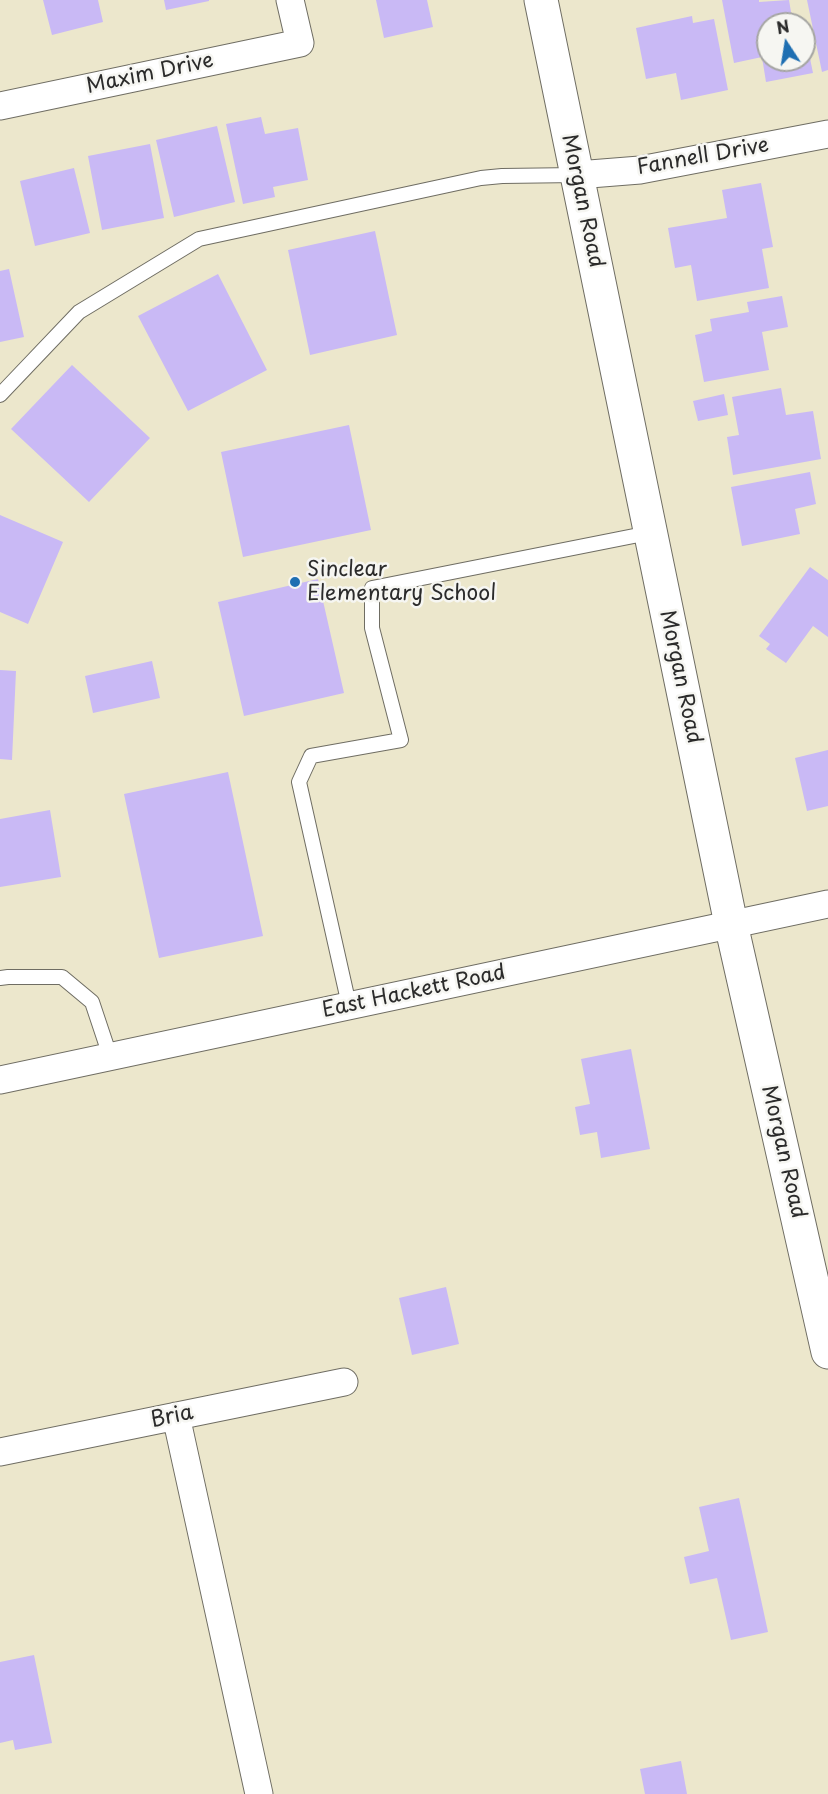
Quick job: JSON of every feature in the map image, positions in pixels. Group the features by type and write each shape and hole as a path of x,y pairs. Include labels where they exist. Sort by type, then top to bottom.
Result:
{"street":[{"name":"Maxim Drive","path":"0,106 300,43 290,0"},
{"name":"Morgan Road","path":"541,0 649,533 732,924 828,1352"},
{"name":"Fannell Drive","path":"577,175 640,170 828,134"},
{"name":"East Hackett Road","path":"0,1080 828,904"},
{"name":"Bria","path":"0,1452 344,1382"},
{"path":"176,1416 259,1794"}],"lane":[{"path":"0,395 78,312 199,239 481,178 577,175"},
{"path":"349,1005 299,783 311,756 401,740 372,628 372,588 649,533"},
{"path":"0,978 8,976 62,977 92,1002 110,1056"}],"building":[{"path":"43,0 98,0 103,22 52,35"},
{"path":"164,0 209,0 209,1 166,10"},
{"path":"376,0 427,0 433,27 384,38"},
{"path":"722,0 759,0 759,2 789,0 791,12 756,12 756,58 734,63"},
{"path":"807,0 828,0 828,70 822,72 816,43 816,12 810,12"},
{"path":"692,16 693,23 714,19 728,90 681,100 676,73 646,79 636,28"},
{"path":"764,72 813,73 766,82"},
{"path":"261,117 265,134 298,128 308,180 273,187 275,197 243,204 226,124"},
{"path":"217,126 235,202 174,217 156,140"},
{"path":"150,144 164,218 102,230 88,156"},
{"path":"74,168 90,233 35,246 20,181"},
{"path":"761,183 773,247 762,249 769,288 697,301 691,265 675,268 668,228 727,218 722,190"},
{"path":"375,231 397,335 310,355 288,250"},
{"path":"9,269 24,337 0,342 0,271"},
{"path":"218,274 267,370 188,411 138,316"},
{"path":"782,296 788,327 762,332 769,370 704,382 695,335 712,331 710,319 749,312 747,302"},
{"path":"72,365 150,438 89,502 11,429"},
{"path":"781,388 786,415 813,411 821,459 733,475 727,437 739,435 732,397"},
{"path":"724,394 728,415 698,421 693,401"},
{"path":"349,425 371,530 243,557 221,452"},
{"path":"810,472 816,504 795,509 800,534 742,546 731,487"},
{"path":"0,515 63,542 28,624 0,612"},
{"path":"810,567 828,580 828,637 813,626 786,663 766,649 770,644 759,636"},
{"path":"318,579 344,693 244,716 218,602"},
{"path":"152,661 160,698 93,713 85,676"},
{"path":"0,670 16,671 12,760 0,759"},
{"path":"828,750 828,806 807,811 795,758"},
{"path":"228,772 263,936 159,958 124,794"},
{"path":"50,810 61,877 0,887 0,819"},
{"path":"631,1049 650,1149 601,1158 597,1132 580,1135 575,1107 590,1104 581,1059"},
{"path":"446,1287 459,1344 412,1355 399,1298"},
{"path":"739,1498 768,1632 731,1640 717,1578 690,1584 684,1557 709,1551 699,1507"},
{"path":"34,1655 52,1743 15,1750 13,1740 0,1743 0,1662"},
{"path":"681,1761 687,1794 645,1794 640,1769"}],"place":[{"name":"Sinclear Elementary School","path":"295,582"}]}
